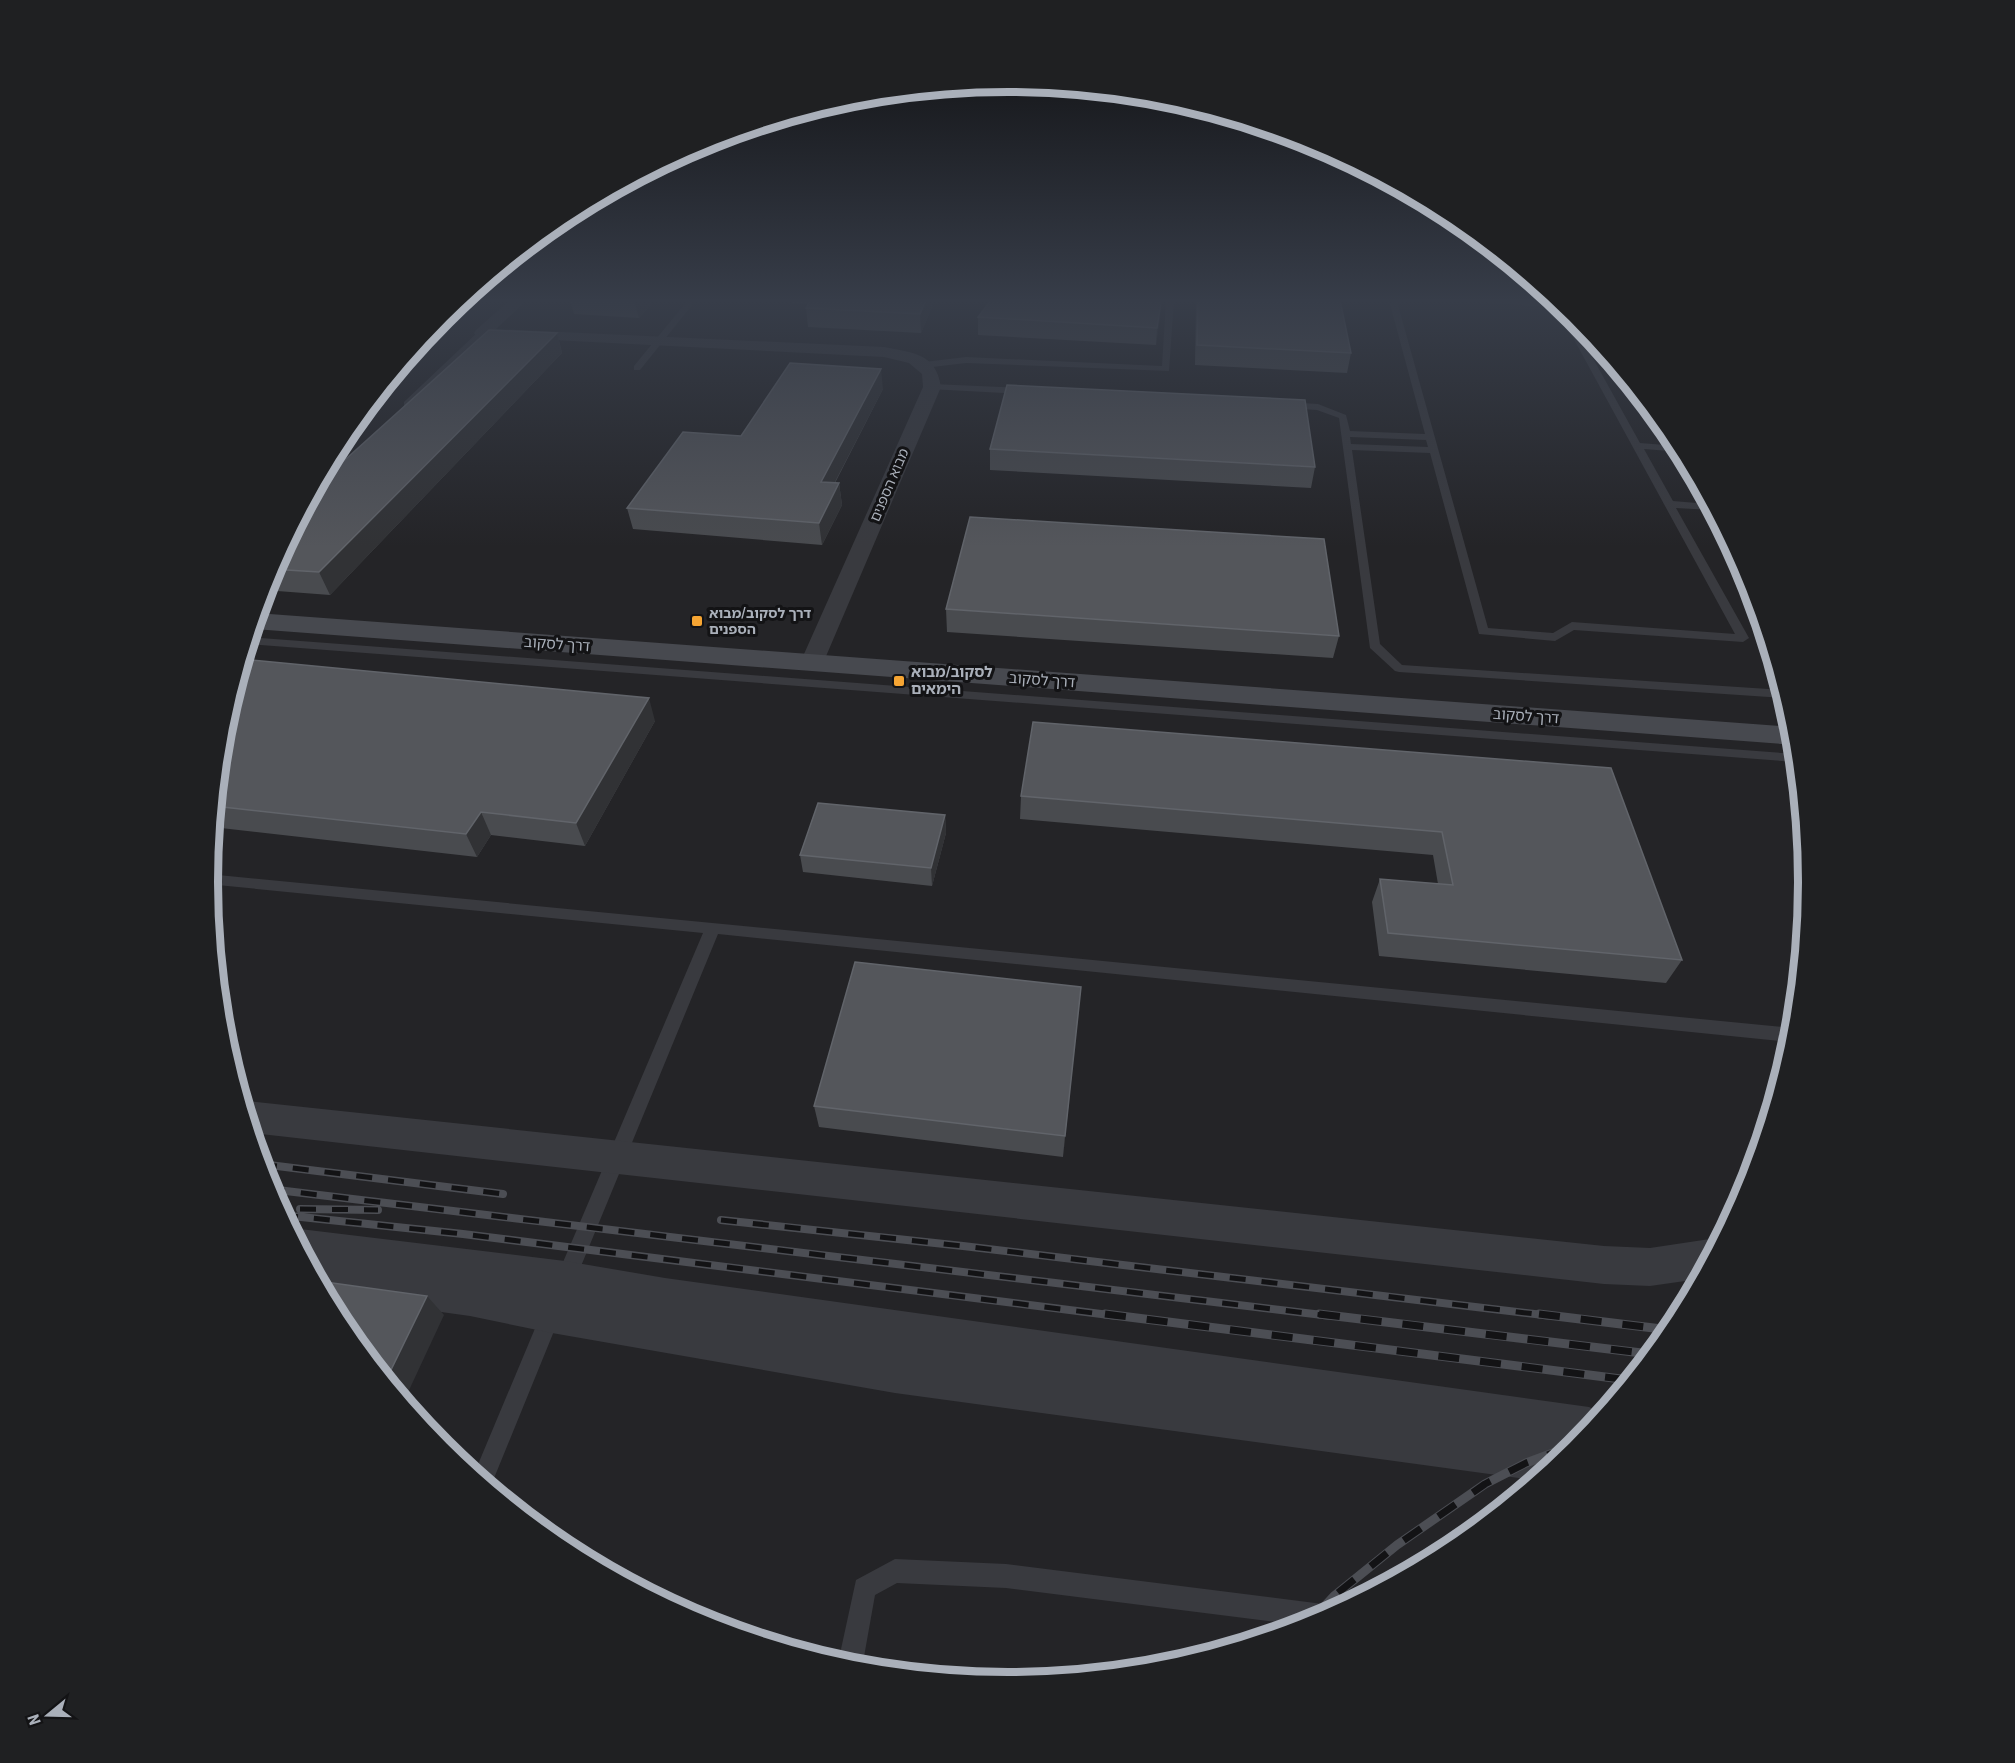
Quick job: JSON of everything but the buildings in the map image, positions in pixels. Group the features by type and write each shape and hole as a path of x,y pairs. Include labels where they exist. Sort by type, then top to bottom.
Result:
{"street":[{"path":"931,382 932,387"},
{"name":"מבוא הספנים","path":"816,654 932,387"},
{"name":"דרך לסקוב","path":"268,604 816,654 1783,735"},
{"name":"דרך לסקוב","path":"262,621 1779,715"},
{"path":"254,1118 1604,1264 1650,1266 1701,1259"},
{"path":"309,1250 558,1296 895,1372 1545,1459"},
{"path":"323,1276 470,1296 677,1299 1578,1427"}],"lane":[{"path":"396,414 430,382"},
{"path":"1415,382 1483,631 1555,636 1572,626 1743,638 1603,382"},
{"path":"932,387 1037,392"},
{"path":"1271,404 1318,407 1342,417 1374,645 1399,668 1775,693"},
{"path":"1345,434 1430,437"},
{"path":"1637,446 1667,448"},
{"path":"1347,447 1434,450"},
{"path":"1669,504 1702,506"},
{"path":"255,641 1787,757"},
{"path":"218,880 1782,1034"},
{"path":"485,1473 713,928"},
{"path":"852,1656 864,1588 895,1571 1006,1576 1303,1614"}],"shaded area":[{"path":"396,382 1619,382 1664,443 1692,487 1737,579 1756,628 1771,677 1791,778 1798,882 1796,933 1791,985 1771,1086 1756,1135 1716,1231 1692,1277 1634,1362 1566,1440 1528,1475 1488,1508 1402,1566 1357,1590 1261,1630 1212,1645 1111,1665 1008,1672 956,1670 904,1665 803,1645 754,1630 658,1590 612,1566 527,1508 449,1440 414,1402 381,1362 323,1276 299,1231 259,1135 244,1086 224,985 219,933 219,830 224,778 244,677 259,628 299,532 323,486 351,443"}],"railway":[{"path":"271,1165 503,1194"},
{"path":"281,1190 1331,1316"},
{"path":"300,1209 378,1210"},
{"path":"292,1216 463,1234 1117,1316"},
{"path":"721,1220 963,1246 1552,1316"},
{"path":"1105,1314 1620,1379"},
{"path":"1319,1314 1641,1353"},
{"path":"1539,1314 1658,1329"},
{"path":"1327,1603 1397,1545 1485,1484 1526,1463 1551,1454"}],"place":[{"name":"דרך לסקוב/מבוא הספנים","path":"697,621"},
{"name":"לסקוב/מבוא הימאים","path":"899,681"}]}
